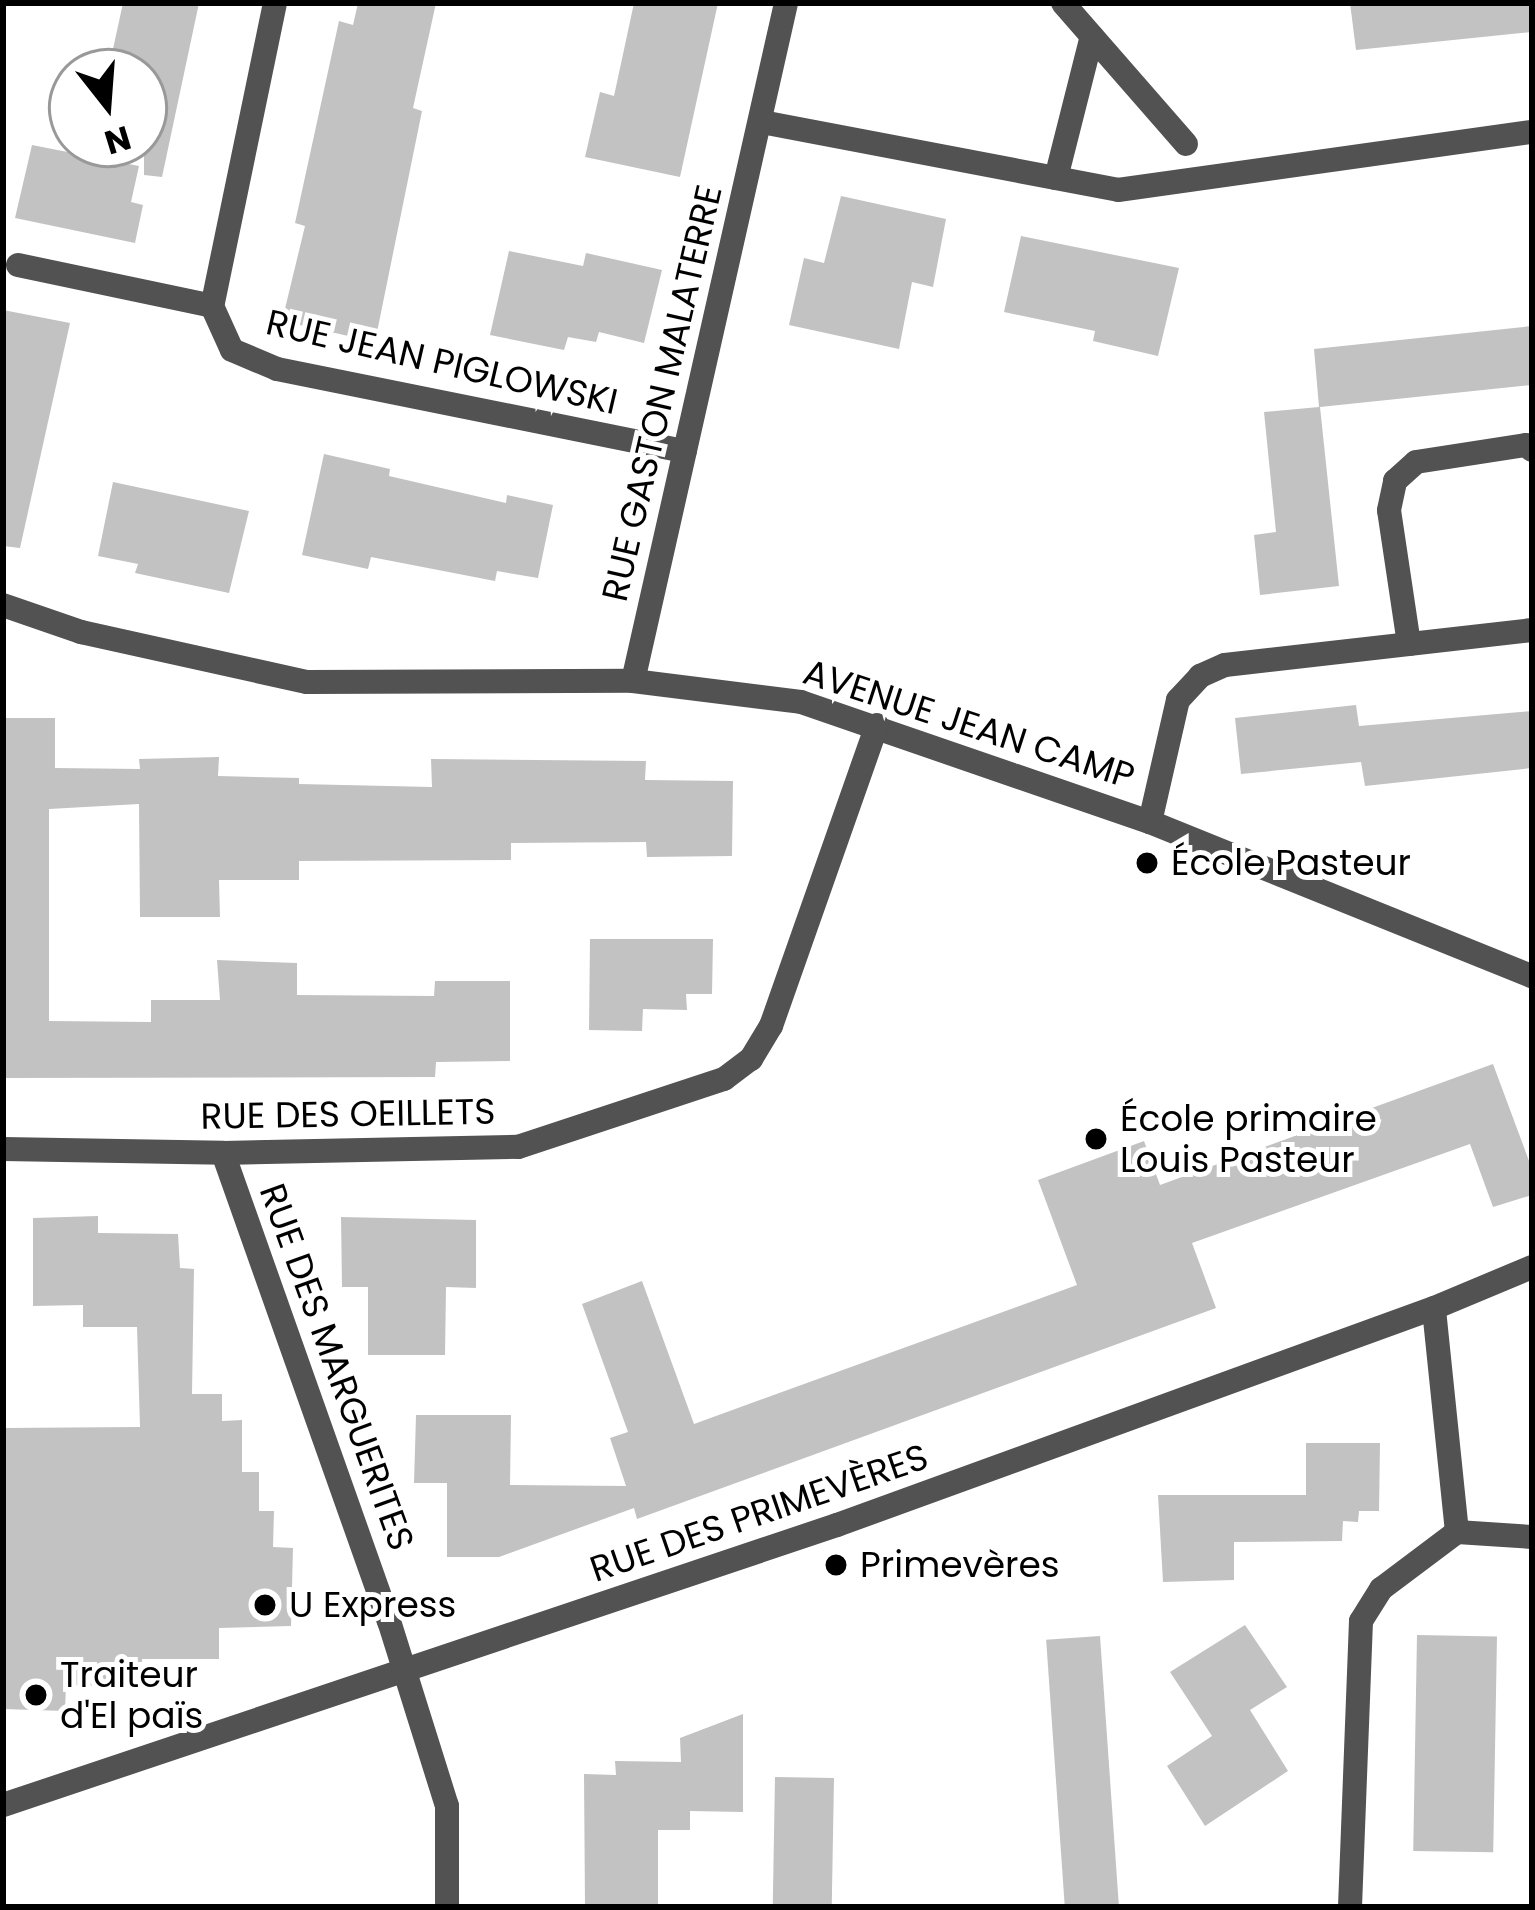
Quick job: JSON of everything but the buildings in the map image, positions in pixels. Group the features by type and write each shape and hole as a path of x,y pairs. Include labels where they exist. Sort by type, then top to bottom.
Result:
{"street":[{"path":"18,265 212,306 275,3"},
{"name":"RUE GASTON MALATERRE","path":"633,681 786,3"},
{"path":"1063,3 1186,144"},
{"path":"1056,178 1092,36"},
{"path":"762,122 1118,190 1532,132"},
{"name":"RUE JEAN PIGLOWSKI","path":"212,306 232,350 277,369 685,452"},
{"path":"1409,644 1388,510 1394,481 1416,462 1526,445 1532,449"},
{"name":"AVENUE JEAN CAMP","path":"3,605 81,632 307,682 633,681 801,702 1150,822 1532,976"},
{"path":"1150,822 1178,700 1200,676 1225,665 1532,630"},
{"name":"RUE DES OEILLETS","path":"3,1149 224,1153 518,1147 724,1078 751,1060 771,1026 877,725"},
{"name":"RUE DES MARGUERITES","path":"224,1153 406,1673 447,1805 447,1907"},
{"name":"RUE DES PRIMEVÈRES","path":"3,1805 837,1525 1434,1308 1532,1267"},
{"path":"1434,1308 1456,1532"},
{"path":"1350,1907 1361,1621 1381,1589 1456,1532 1532,1537"}],"place":[{"name":"École Pasteur","path":"1147,863"},
{"name":"École primaire Louis Pasteur","path":"1096,1139"},
{"name":"Primevères","path":"836,1565"},
{"name":"U Express","path":"265,1605"},
{"name":"Traiteur d'El païs","path":"36,1695"}]}
